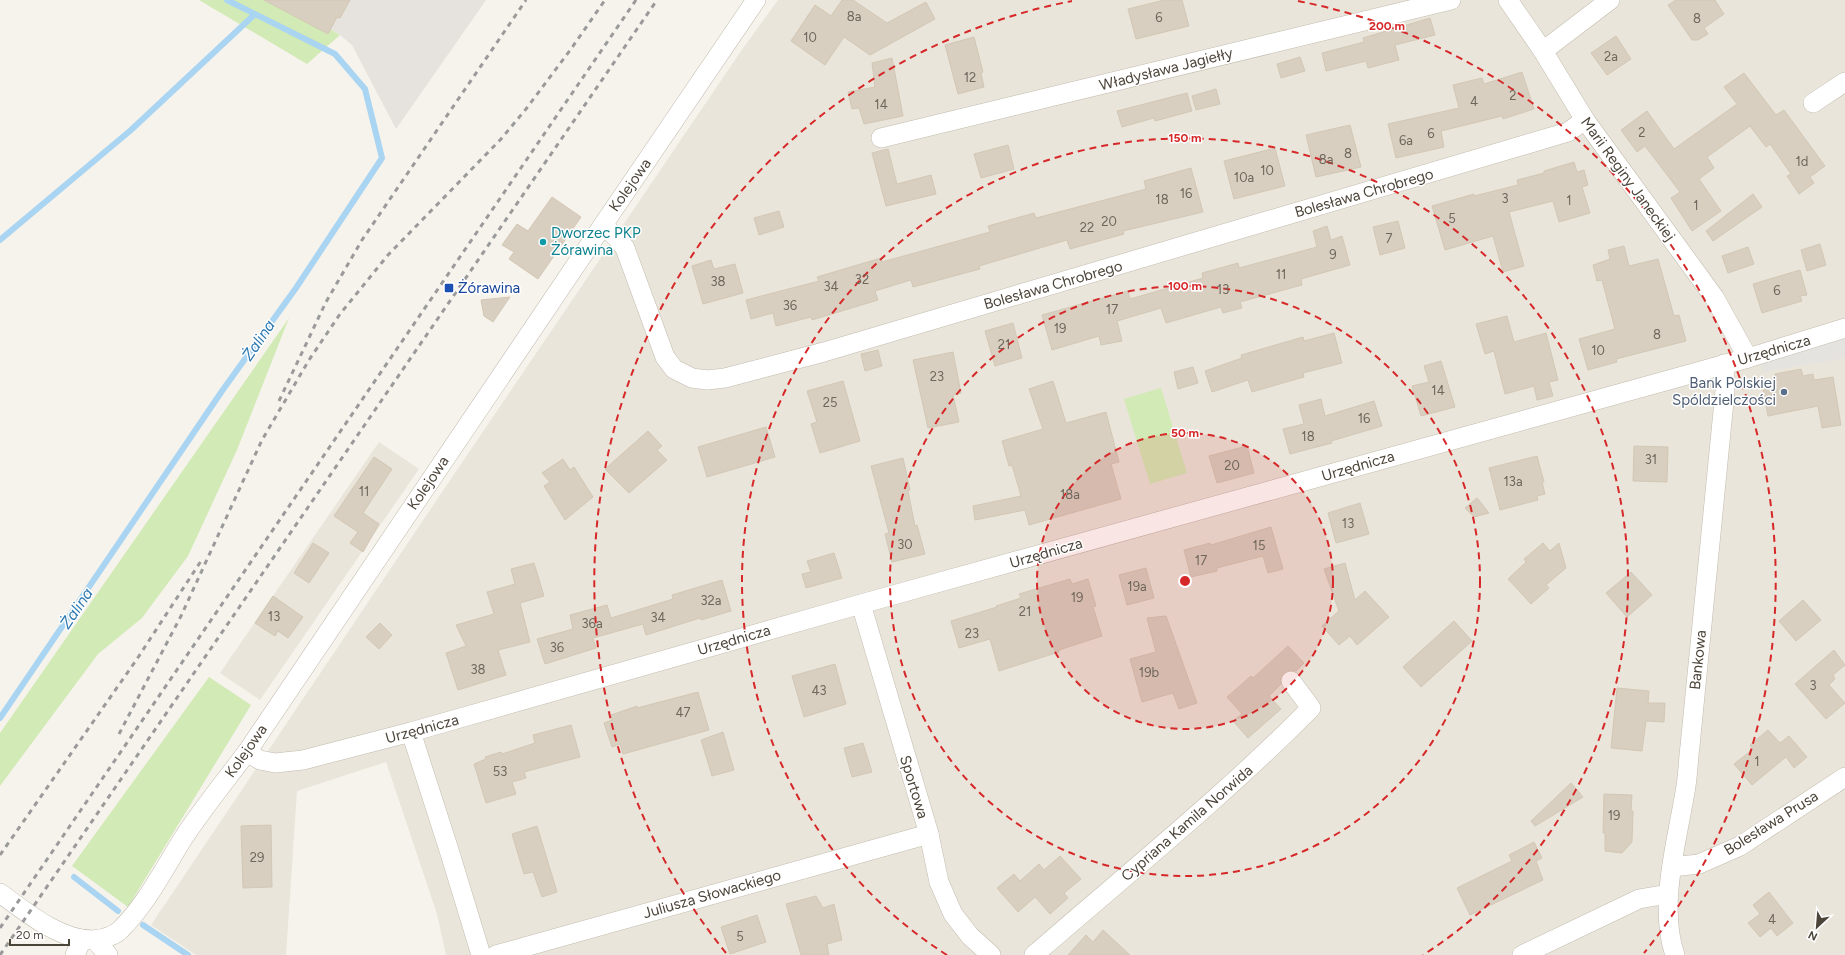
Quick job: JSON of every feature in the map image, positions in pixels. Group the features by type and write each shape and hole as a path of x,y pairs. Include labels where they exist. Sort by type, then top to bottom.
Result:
{"street":[{"name":"Kolejowa","path":"84,945 120,931 135,912 186,835 247,752 756,0"},
{"name":"Władysława Jagiełły","path":"881,138 1451,0"},
{"name":"Marii Reginy Janeckiej","path":"1508,0 1543,51 1585,120 1714,297 1748,358"},
{"path":"1543,51 1610,0"},
{"path":"1813,103 1845,82"},
{"name":"Bolesława Chrobrego","path":"603,224 625,248 665,358 674,369 692,378 707,380 724,378 824,352 1568,132 1585,120"},
{"name":"Urzędnicza","path":"247,752 260,760 275,764 303,760 411,732 861,604 1748,358 1845,328"},
{"name":"Bankowa","path":"1675,955 1670,943 1668,894 1685,790 1690,746 1725,391 1724,364"},
{"name":"Sportowa","path":"861,604 929,834 939,882 953,914 970,936 992,955"},
{"name":"Cypriana Kamila Norwida","path":"1034,955 1138,867 1255,764 1311,708 1291,681"},
{"path":"411,732 447,843 480,955"},
{"name":"Bolesława Prusa","path":"1672,866 1699,864 1740,846 1845,777"},
{"name":"Juliusza Słowackiego","path":"496,955 929,834"},
{"path":"0,893 46,924 84,945 108,955"},
{"path":"1522,955 1639,899 1668,894"}],"shaded area":[{"path":"279,0 486,0 396,129 352,45 340,35"},
{"path":"778,0 1845,0 1845,955 446,955 437,914 386,762 297,791 286,955 196,955 151,925 741,51"},
{"path":"1845,338 1845,358 1763,372 1759,359 1792,349"},
{"path":"379,442 419,469 260,700 220,673"}],"green space":[{"path":"199,0 279,0 340,35 307,64"},
{"path":"289,318 237,450 188,556 142,618 98,654 0,786 0,733"},
{"path":"1161,388 1187,473 1150,484 1124,399"},
{"path":"209,677 251,705 128,907 72,866"}],"building":[{"path":"264,0 350,0 340,18 337,17 328,34"},
{"path":"842,0 853,0 887,23 926,2 935,19 870,55 844,37 825,65 791,41 815,5 831,16"},
{"path":"1164,0 1182,0 1189,26 1136,39 1128,9"},
{"path":"1676,0 1715,0 1724,14 1704,28 1708,34 1698,40 1692,40 1668,5"},
{"path":"1430,18 1435,35 1395,45 1399,60 1368,68 1366,61 1326,71 1322,53 1364,42 1363,38"},
{"path":"1616,36 1631,59 1607,75 1591,53"},
{"path":"974,37 983,72 981,73 984,87 958,94 945,45"},
{"path":"1300,57 1305,71 1281,78 1277,64"},
{"path":"892,58 903,116 864,124 859,108 852,109 848,92 875,87 872,63"},
{"path":"1522,72 1534,109 1503,119 1502,116 1441,131 1444,147 1396,158 1388,124 1459,108 1453,85 1482,78 1484,84"},
{"path":"1744,73 1776,115 1784,110 1825,166 1810,177 1814,183 1799,194 1787,176 1791,174 1770,144 1766,147 1750,126 1707,157 1714,168 1699,179 1721,211 1692,231 1671,198 1680,192 1645,146 1637,152 1621,130 1647,111 1674,149 1737,104 1724,87"},
{"path":"1216,89 1220,104 1196,110 1192,96"},
{"path":"1187,93 1192,111 1155,121 1154,118 1122,127 1117,111"},
{"path":"1350,125 1361,167 1316,177 1306,135"},
{"path":"1008,145 1014,169 981,178 974,154"},
{"path":"1275,148 1285,186 1234,199 1224,161"},
{"path":"888,149 897,184 931,175 936,194 886,206 872,153"},
{"path":"1574,162 1577,172 1584,170 1588,185 1582,187 1590,213 1559,222 1553,201 1509,212 1524,266 1503,272 1493,236 1445,250 1432,206 1474,194 1474,196 1518,185 1517,180 1544,173 1544,171"},
{"path":"1191,168 1203,212 1123,231 1124,234 1070,249 1067,240 979,266 980,269 913,287 911,280 875,291 878,300 812,320 811,317 776,326 773,313 751,319 746,300 819,281 817,277 881,258 882,262 990,232 988,226 1034,213 1036,218 1146,189 1144,181"},
{"path":"1753,194 1762,207 1713,241 1706,231"},
{"name":"Dworzec PKP Żórawina","path":"552,197 581,217 538,279 509,259 514,252 502,245 517,224 528,231"},
{"path":"779,211 784,227 759,235 754,218"},
{"path":"1398,221 1405,248 1380,255 1373,227"},
{"path":"1327,226 1331,240 1342,236 1350,265 1301,279 1302,285 1240,302 1242,308 1223,313 1221,307 1166,323 1161,308 1117,321 1122,341 1101,345 1099,336 1052,350 1042,315 1128,291 1130,299 1203,278 1202,273 1238,263 1239,268 1317,247 1313,231"},
{"path":"1820,244 1826,265 1807,271 1801,250"},
{"path":"1624,246 1629,266 1658,259 1674,316 1679,315 1686,341 1616,359 1617,362 1588,370 1579,339 1615,329 1602,280 1597,281 1593,265 1610,259 1608,250"},
{"path":"1748,247 1754,264 1728,273 1722,256"},
{"path":"711,260 714,269 735,264 743,293 703,304 692,266"},
{"path":"1800,270 1807,295 1800,296 1802,301 1762,313 1753,284"},
{"path":"510,297 493,322 484,316 481,300"},
{"path":"1507,316 1514,342 1546,333 1558,380 1549,382 1553,396 1537,400 1534,386 1505,394 1494,351 1485,354 1476,324"},
{"path":"1013,323 1022,358 995,366 985,331"},
{"path":"1334,333 1342,363 1303,373 1304,377 1252,392 1248,380 1212,392 1205,371 1242,358 1241,355 1303,337 1304,341"},
{"path":"878,350 882,366 865,371 861,354"},
{"path":"953,352 961,393 953,395 959,422 928,428 913,360"},
{"path":"1441,361 1455,407 1421,416 1412,386 1429,382 1424,366"},
{"path":"1193,367 1198,383 1178,389 1174,372"},
{"path":"1801,369 1803,376 1813,374 1814,380 1833,377 1841,425 1822,428 1818,406 1768,416 1762,384 1776,381 1775,374"},
{"path":"843,381 860,441 820,453 811,424 817,422 807,391"},
{"path":"1053,381 1066,423 1106,412 1119,462 1111,464 1121,499 1029,525 1025,510 975,520 973,506 1021,496 1012,465 1009,466 1002,441 1043,429 1029,389"},
{"path":"1321,399 1325,416 1374,401 1382,426 1331,441 1332,443 1290,454 1283,429 1304,424 1299,405"},
{"path":"766,427 775,457 707,477 698,447"},
{"path":"648,431 662,446 657,450 667,460 629,493 605,469"},
{"path":"1247,446 1254,473 1217,483 1209,456"},
{"path":"1634,446 1668,447 1667,482 1633,481"},
{"path":"1537,456 1544,482 1542,482 1545,494 1537,496 1538,500 1500,510 1489,468"},
{"path":"374,457 392,469 363,513 379,524 363,552 350,543 358,532 334,516"},
{"path":"903,458 910,490 908,491 915,526 917,525 925,554 892,562 885,534 889,533 871,466"},
{"path":"563,459 570,470 574,467 593,497 565,520 544,486 550,482 542,473"},
{"path":"1477,498 1489,513 1474,517 1465,508"},
{"path":"1360,503 1369,534 1336,543 1328,513"},
{"path":"1271,527 1283,569 1268,573 1263,556 1217,568 1217,571 1191,577 1184,550 1210,543 1211,545"},
{"path":"313,543 329,553 309,583 294,573"},
{"path":"1543,543 1550,551 1559,543 1566,568 1546,585 1549,588 1531,604 1508,579 1526,562 1524,559"},
{"path":"834,553 842,578 806,588 802,574 811,572 807,561"},
{"path":"534,563 544,596 520,603 530,642 498,650 506,675 458,690 446,653 466,646 456,625 494,614 487,592 515,584 511,569"},
{"path":"1345,563 1355,600 1365,591 1389,617 1357,645 1350,636 1339,645 1322,626 1339,611 1324,569"},
{"path":"1146,568 1154,598 1127,605 1119,575"},
{"path":"1631,572 1652,595 1627,617 1606,593"},
{"path":"1070,579 1072,584 1088,579 1096,606 1093,607 1102,636 1059,650 1059,652 999,671 990,639 959,648 951,621 1021,598 1019,594"},
{"path":"722,580 731,611 701,620 700,618 646,635 643,624 593,638 596,648 545,664 537,639 573,629 570,615 607,605 611,618 673,599 672,595"},
{"path":"273,596 303,617 288,638 278,631 275,636 255,623"},
{"path":"1803,600 1821,620 1796,641 1779,621"},
{"path":"1166,616 1197,703 1179,709 1173,693 1142,702 1130,659 1156,652 1147,618"},
{"path":"1454,621 1472,641 1421,687 1403,667"},
{"path":"380,623 392,635 379,649 366,637"},
{"path":"1288,646 1304,663 1296,671 1289,670 1281,676 1281,684 1269,696 1281,709 1248,738 1233,721 1242,714 1227,697 1251,676 1253,678"},
{"path":"1834,650 1845,665 1833,675 1835,679 1829,685 1845,703 1826,719 1795,684"},
{"path":"835,664 846,704 804,717 792,676"},
{"path":"1617,688 1649,691 1648,703 1665,703 1664,722 1646,721 1642,751 1611,748"},
{"path":"698,692 709,730 623,754 620,744 612,747 604,723 612,720 611,715 637,706 637,708"},
{"path":"571,725 580,757 524,772 526,778 512,782 516,794 486,803 474,764 486,759 485,757 501,752 502,754 535,743 533,735"},
{"path":"1768,730 1780,743 1789,736 1807,757 1794,768 1786,757 1752,785 1734,764 1753,749 1750,745"},
{"path":"723,732 734,770 712,776 701,740"},
{"path":"863,743 872,772 852,777 844,748"},
{"path":"1571,783 1583,797 1535,826 1531,821"},
{"path":"1604,794 1632,795 1632,842 1622,853 1605,851 1605,833 1603,833"},
{"path":"271,825 272,887 243,888 241,826"},
{"path":"537,826 557,892 542,897 533,872 524,874 512,834"},
{"path":"1534,842 1542,858 1536,861 1543,880 1470,915 1457,888 1512,861 1509,855"},
{"path":"1060,856 1081,879 1064,893 1068,898 1050,914 1035,897 1018,912 997,888 1014,874 1020,881 1039,864 1044,870"},
{"path":"1769,892 1793,923 1777,936 1771,928 1760,937 1748,923 1760,914 1753,905"},
{"path":"816,896 823,908 834,904 842,940 827,944 829,955 801,955 786,904"},
{"path":"757,915 766,942 730,954 721,927"},
{"path":"1103,930 1130,955 1068,955 1086,935 1093,942"}],"waterway":[{"name":"Żalina","path":"0,718 222,391 296,288 382,158 365,89 335,54 227,0"},
{"path":"0,240 131,130 254,15"},
{"name":"Żalina","path":"74,877 118,911"},
{"name":"Żalina","path":"143,925 188,955"}],"railway":[{"path":"279,401 326,302 362,240 526,0"},
{"path":"119,734 181,616 262,440 309,360 340,314 388,255 501,139 526,109 571,49 605,0"},
{"path":"0,928 636,0"},
{"path":"0,955 657,0"},
{"path":"0,855 137,659 201,561"}],"place":[{"name":"Dworzec PKP Żórawina","path":"543,242"},
{"name":"Żórawina","path":"449,288"},
{"name":"Bank Polskiej Spóldzielczości","path":"1784,392"}]}
